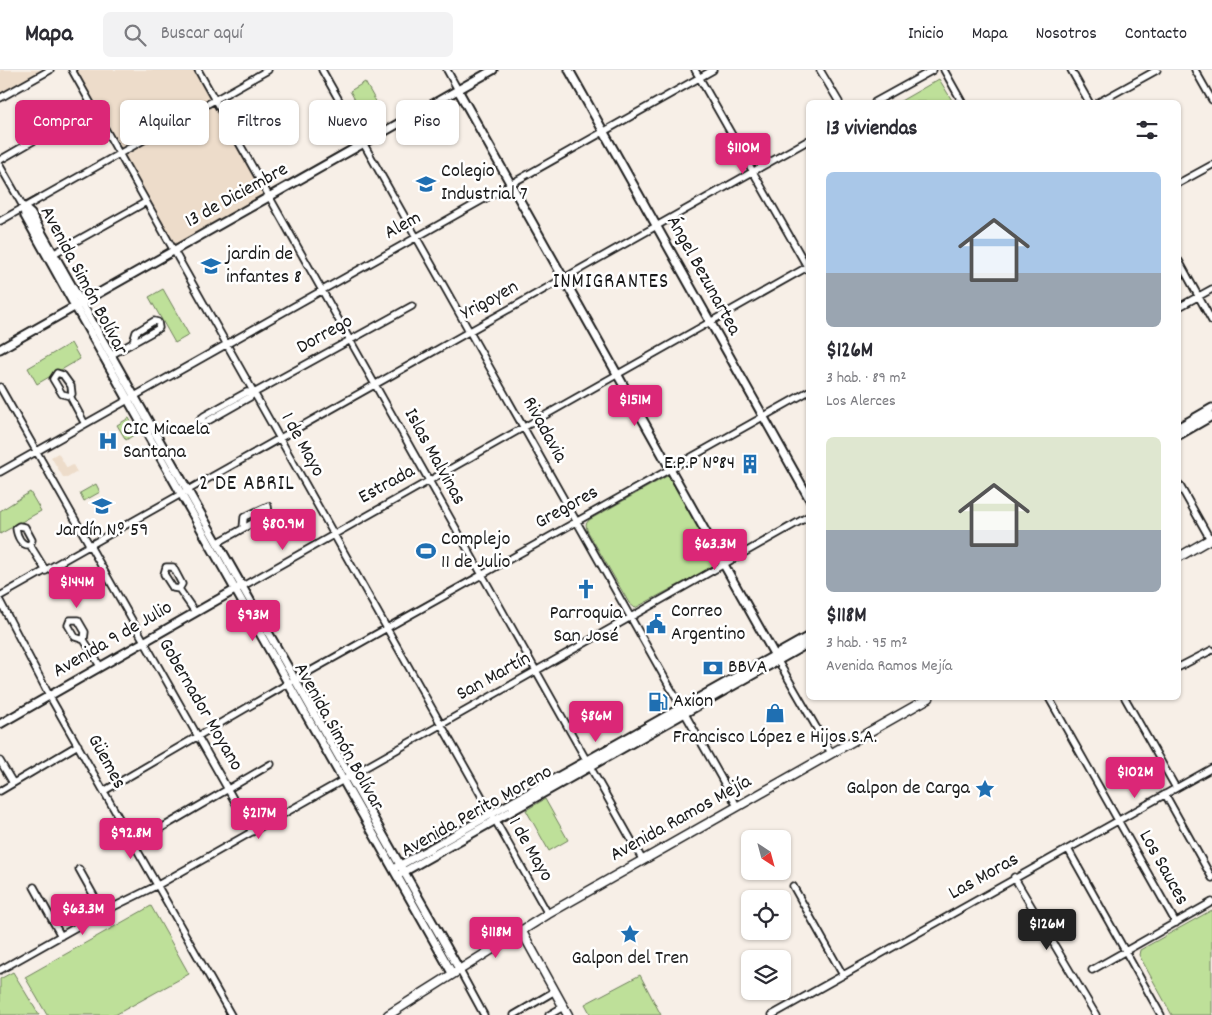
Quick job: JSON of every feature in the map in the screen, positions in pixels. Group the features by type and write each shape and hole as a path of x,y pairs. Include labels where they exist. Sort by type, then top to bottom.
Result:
{"main road":[{"path":"1181,556 1211,538"},
{"name":"Avenida Ramos Mejía","path":"388,1015 548,914 922,700"},
{"path":"521,930 568,1015"}],"street":[{"path":"0,98 50,70"},
{"name":"1 de Mayo","path":"72,70 88,100"},
{"name":"Islas Malvinas","path":"198,70 642,859"},
{"path":"0,221 268,70"},
{"name":"Rivadavia","path":"322,70 339,100"},
{"path":"446,70 830,753"},
{"name":"13 de Diciembre","path":"386,130 493,70"},
{"name":"Ángel Bezunartea","path":"569,70 806,493"},
{"path":"695,70 806,265"},
{"name":"Alem","path":"0,472 713,70"},
{"path":"820,70 838,100"},
{"path":"879,100 933,70"},
{"path":"944,70 961,100"},
{"path":"1071,70 1089,100"},
{"path":"1103,100 1157,70"},
{"path":"1195,70 1212,100"},
{"name":"1 de Mayo","path":"110,138 548,914"},
{"name":"Yrigoyen","path":"0,596 806,142"},
{"path":"0,160 26,145"},
{"name":"13 de Diciembre","path":"0,349 360,145"},
{"name":"Rivadavia","path":"364,145 737,806"},
{"path":"1181,182 1212,165"},
{"path":"0,166 24,208"},
{"path":"54,254 146,202"},
{"name":"Avenida Simón Bolívar","path":"24,208 31,214 54,254 78,304 111,355 131,398"},
{"name":"Avenida Simón Bolívar","path":"24,208 25,216 78,304 455,971"},
{"path":"1181,266 1212,321"},
{"name":"Estrada","path":"239,588 806,269"},
{"path":"1181,306 1212,288"},
{"name":"Dorrego","path":"254,393 247,392 200,419 204,423 206,422 250,398 254,393 412,306"},
{"path":"111,355 159,328 158,322 154,321 136,332 133,342"},
{"name":"Gobernador Moyano","path":"0,387 229,788 252,832"},
{"name":"Gregores","path":"104,791 387,628 672,470 806,393"},
{"path":"70,396 85,424"},
{"path":"1181,426 1212,408"},
{"path":"1181,434 1212,416"},
{"path":"1181,487 1211,538"},
{"name":"Avenida Simón Bolívar","path":"185,492 217,542 239,588"},
{"path":"217,542 243,528 269,514 268,506 244,517 243,528"},
{"name":"San Martín","path":"0,970 103,912 158,885 806,518"},
{"path":"30,545 46,571"},
{"name":"Avenida 9 de Julio","path":"0,724 239,588"},
{"path":"179,589 195,612"},
{"name":"Güemes","path":"0,601 49,696 231,1015"},
{"name":"Avenida Perito Moreno","path":"777,658 806,638"},
{"path":"84,640 100,666"},
{"name":"Avenida Perito Moreno","path":"399,871 683,710 777,658 806,645"},
{"path":"1181,666 1212,650"},
{"name":"Los Sauces","path":"1051,700 1176,923"},
{"path":"1125,700 1176,788"},
{"path":"0,790 78,745"},
{"path":"0,761 12,783"},
{"path":"134,844 271,764"},
{"name":"Las Moras","path":"772,1015 1014,877 1068,849 1212,768"},
{"path":"1165,794 1212,878"},
{"path":"1068,849 1161,1015"},
{"path":"79,869 103,912"},
{"path":"1014,877 1096,1015"},
{"path":"793,886 843,975"},
{"path":"34,887 61,936"},
{"path":"1092,970 1212,902"},
{"path":"455,971 484,1015"},
{"path":"514,1015 555,991"},
{"path":"549,1015 563,1007"}],"shaded area":[{"path":"0,70 50,70 0,98"},
{"path":"72,70 198,70 219,108 219,145 240,145 269,197 174,251 110,137 110,100 89,100"},
{"path":"58,453 67,468 73,465 77,472 67,478 63,477 51,457"}],"green space":[{"path":"939,79 952,100 902,100"},
{"path":"365,82 375,100 355,100 350,91"},
{"path":"163,289 189,335 175,343 149,297"},
{"path":"71,343 80,359 37,384 28,368"},
{"path":"129,418 137,433 126,440 117,425"},
{"path":"669,475 719,560 714,566 635,608 629,603 587,530 586,524 589,520"},
{"path":"96,484 100,492 84,501 80,493"},
{"path":"30,492 41,511 0,534 0,511"},
{"path":"545,799 568,840 549,851 526,810"},
{"path":"151,906 189,974 115,1015 47,1015 25,977"},
{"path":"1212,910 1212,1015 1172,1015 1139,955 1140,950"},
{"path":"13,972 39,1015 0,1015 0,979"},
{"path":"640,975 661,1015 591,1015 585,1004"}],"place":[{"name":"Colegio Industrial 7","path":"426,184"},
{"name":"jardin de infantes 8","path":"211,266"},
{"name":"CIC Micaela Santana","path":"108,441"},
{"name":"E.P.P N°84","path":"750,464"},
{"name":"Jardín Nº 59","path":"102,506"},
{"name":"Complejo 11 de Julio","path":"426,551"},
{"name":"Parroquia San José","path":"586,589"},
{"name":"Correo Argentino","path":"656,624"},
{"name":"BBVA","path":"713,668"},
{"name":"Axion","path":"658,702"},
{"name":"Francisco López e Hijos S.A.","path":"775,713"},
{"name":"Galpon de Carga","path":"985,789"},
{"name":"Galpon del Tren","path":"630,934"}],"district":[{"name":"INMIGRANTES","path":"611,283"},
{"name":"2 DE ABRIL","path":"247,485"}]}
